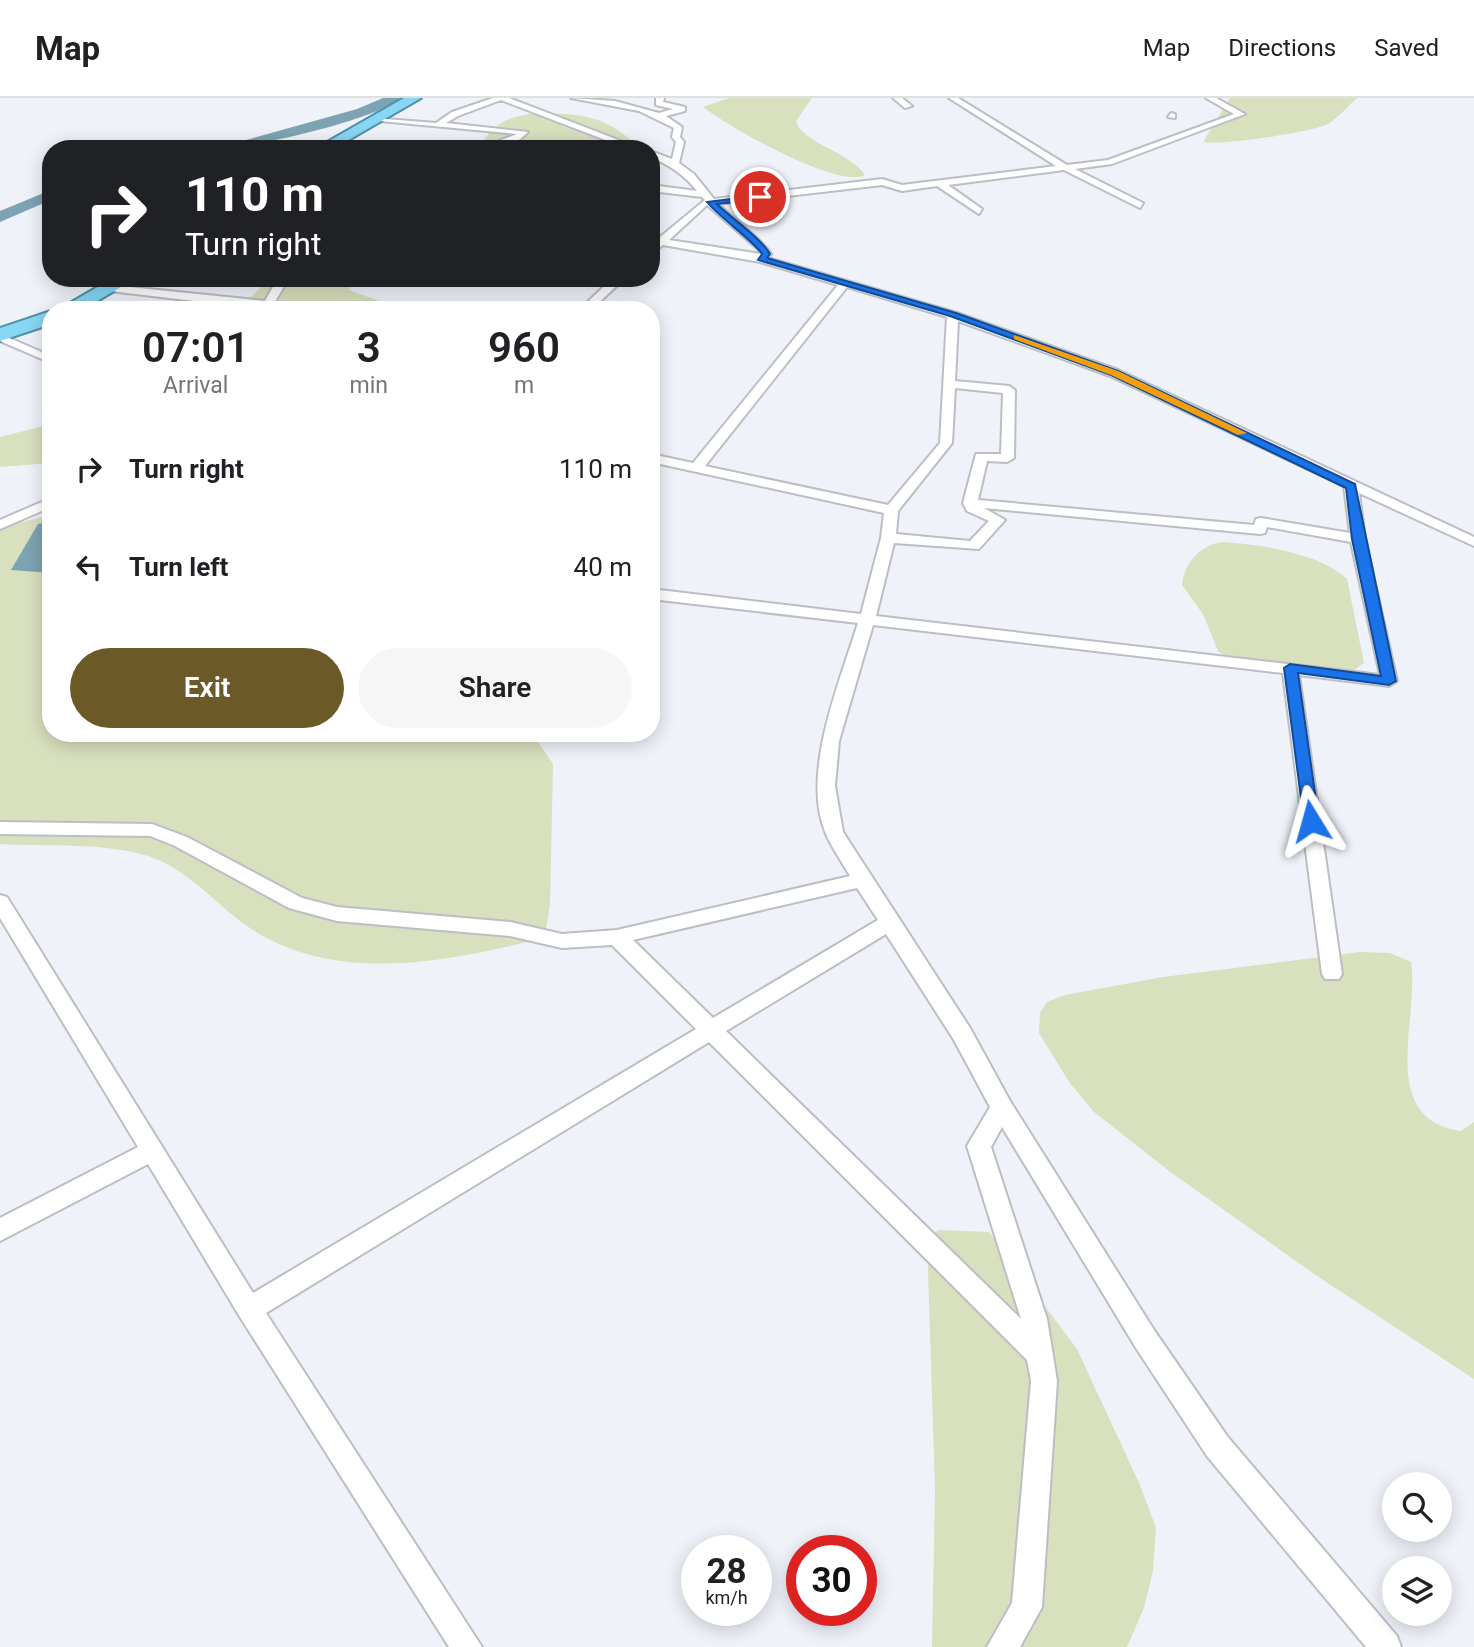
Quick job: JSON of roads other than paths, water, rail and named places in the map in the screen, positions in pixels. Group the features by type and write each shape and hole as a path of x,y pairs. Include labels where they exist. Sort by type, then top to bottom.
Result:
{"highway":[{"path":"338,140 414,98"},
{"path":"84,301 110,287"},
{"path":"0,336 42,320"}],"street":[{"path":"438,125 455,114 502,98 615,140"},
{"path":"517,102 533,98"},
{"path":"575,98 621,104 662,115 678,127 676,137 680,142 676,161 670,162"},
{"path":"660,98 659,103 682,109 662,115"},
{"path":"897,98 908,106"},
{"path":"953,98 1045,157 1140,205"},
{"path":"660,190 707,198 882,182 902,188 1071,169 1109,162 1241,114 1210,98"},
{"path":"373,120 524,132 515,140"},
{"path":"660,158 691,176 707,198 737,229 762,247 766,254 761,259"},
{"path":"940,184 979,211"},
{"path":"660,237 707,198"},
{"path":"660,241 761,259 846,282 953,314 1114,373 1474,542"},
{"path":"697,467 846,282"},
{"path":"142,287 225,301"},
{"path":"594,301 610,287"},
{"path":"953,314 946,443 891,510 888,538 867,620 830,741 826,786 834,832 962,1034 1002,1107 1145,1339 1217,1446 1386,1647"},
{"path":"0,336 42,356"},
{"path":"888,538 974,546 998,520 972,509 970,503 981,457 1007,458 1009,390 949,384"},
{"path":"660,460 891,510"},
{"path":"660,595 1389,681 1358,539 1351,486"},
{"path":"970,503 1260,530 1261,522 1358,539"},
{"path":"0,525 42,506"},
{"path":"1290,668 1332,974"},
{"path":"0,828 152,830 180,841 296,903 337,914 510,929 562,941 617,937 862,880"},
{"path":"0,902 150,1152 467,1647"},
{"path":"249,1309 890,922"},
{"path":"617,937 1038,1353"},
{"path":"1002,1107 979,1146 1034,1319 1044,1381 1027,1606 1002,1647"},
{"path":"0,1230 150,1152"}],"water":[{"path":"42,523 42,572 11,570 38,524"}],"waterway":[{"path":"255,140 362,112 394,98"},
{"path":"0,217 42,198"}]}
